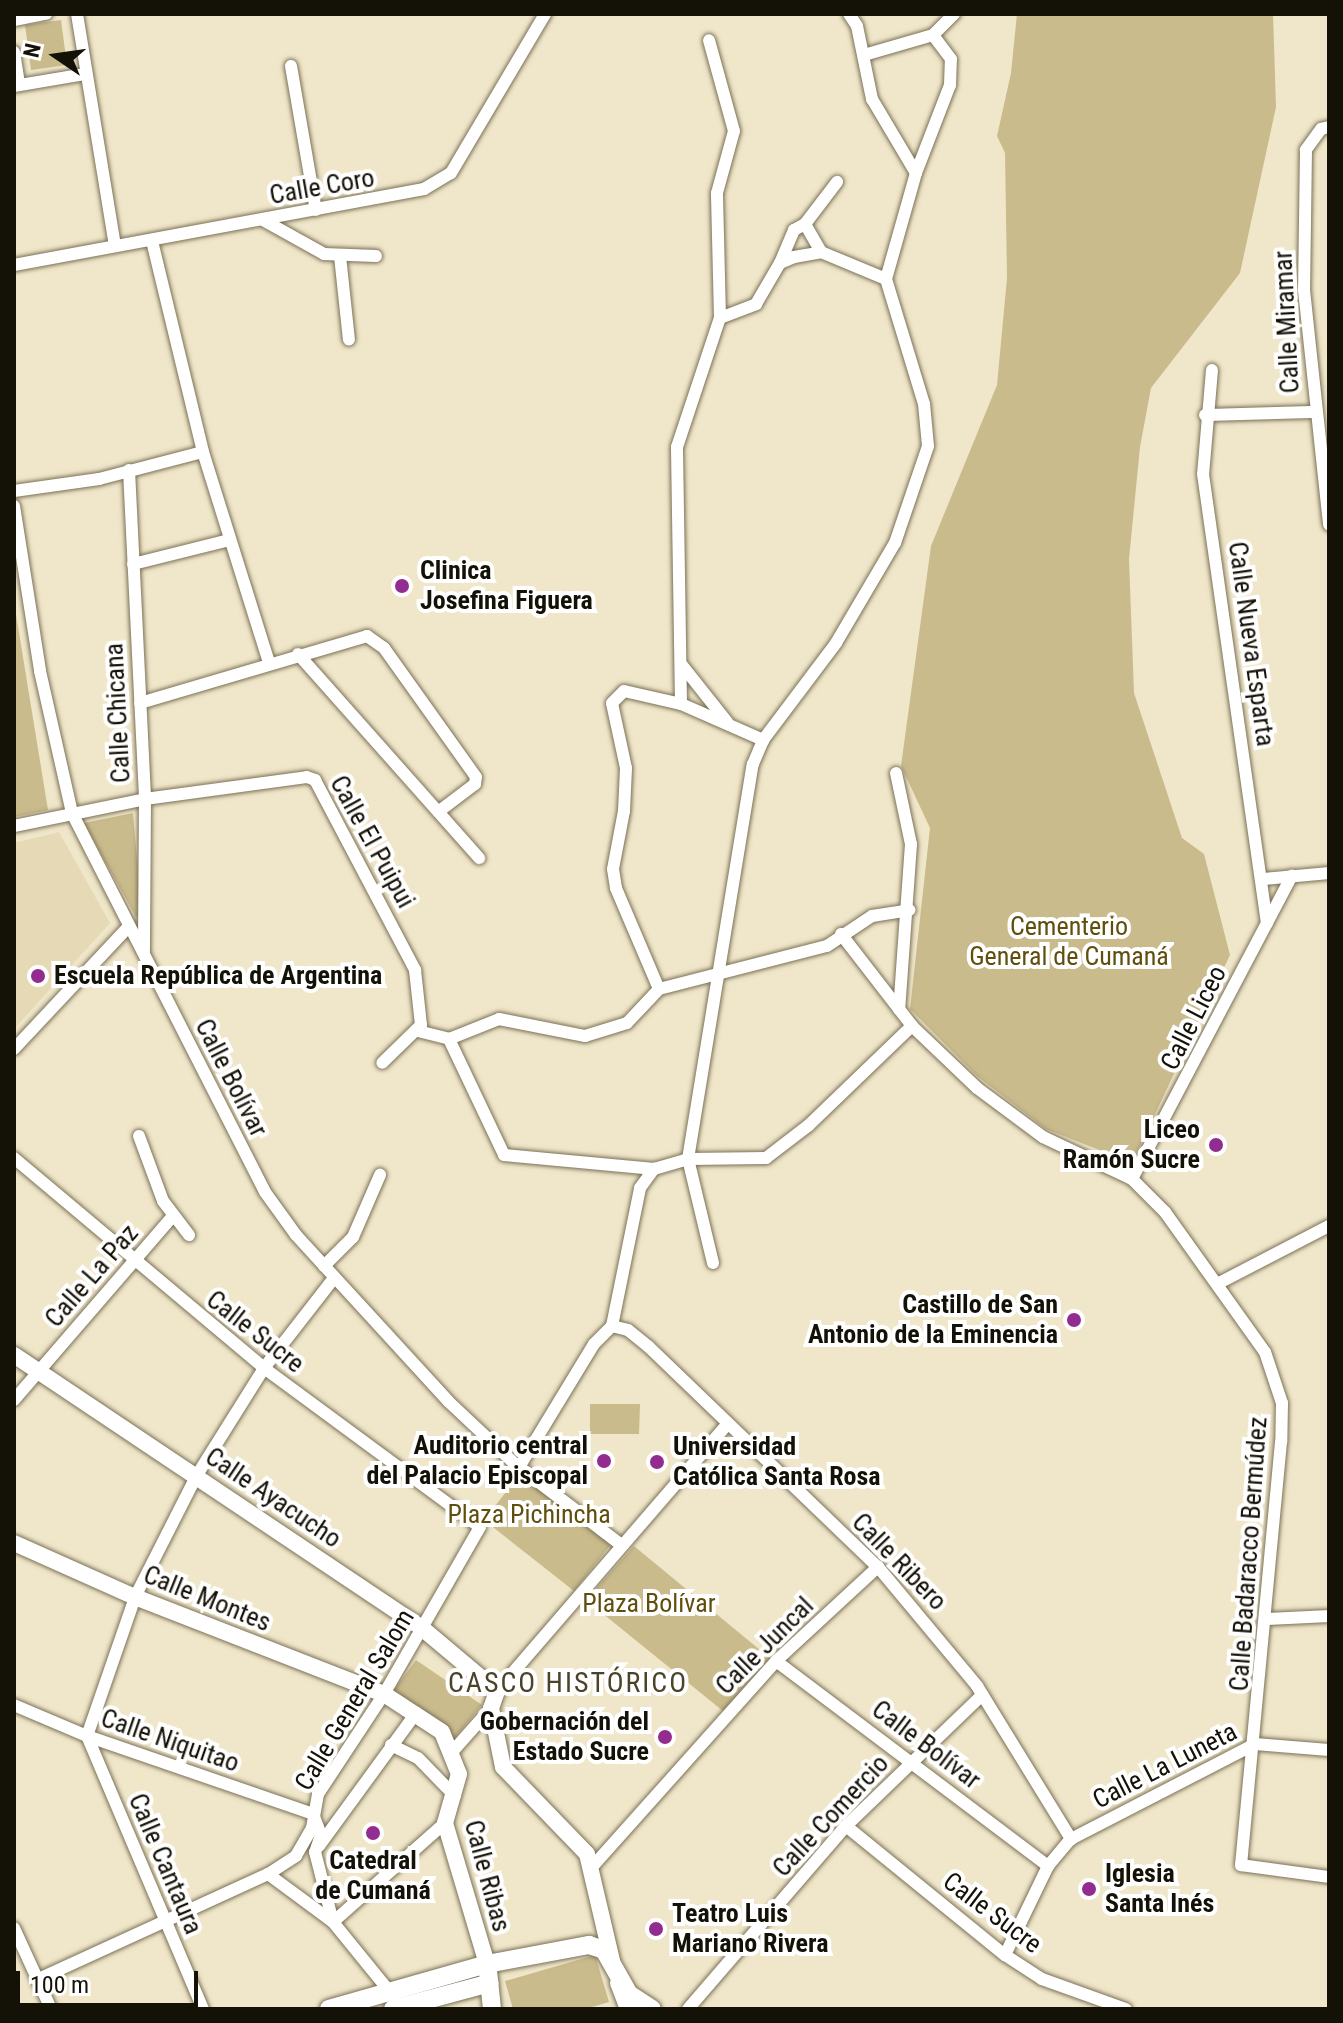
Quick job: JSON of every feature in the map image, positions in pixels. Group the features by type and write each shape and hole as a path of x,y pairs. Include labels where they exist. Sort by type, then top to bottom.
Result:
{"main road":[{"path":"329,2009 395,2003 489,1974 598,1946 629,1994 652,2009"},
{"path":"489,1974 492,2009"}],"street":[{"path":"14,20 46,14"},
{"path":"77,14 115,246"},
{"name":"Calle Coro","path":"14,265 409,193 451,173 545,14"},
{"path":"849,14 864,55 872,99 916,173"},
{"path":"864,55 933,35 954,14"},
{"path":"713,1263 688,1159 753,764 763,740 836,643 895,543 920,477 928,446 924,404 886,279 916,173 950,85 951,59 933,35"},
{"path":"681,704 677,447 720,318 717,193 734,131 709,40"},
{"path":"14,52 17,85 86,74"},
{"path":"291,66 316,210"},
{"name":"Calle Miramar","path":"1329,127 1321,129 1306,150 1304,290 1313,412 1329,525"},
{"path":"720,318 756,304 780,263 787,241 805,224 837,182"},
{"path":"263,220 324,254 376,256"},
{"path":"805,224 811,243 821,252 886,279"},
{"path":"152,241 203,452 269,663"},
{"path":"780,263 821,252"},
{"path":"340,256 349,340"},
{"name":"Calle Nueva Esparta","path":"1212,370 1205,415 1203,474 1264,879 1267,923"},
{"path":"1205,415 1313,412"},
{"path":"14,491 129,470 203,452"},
{"name":"Calle Chicana","path":"129,470 145,799 144,953"},
{"name":"Calle Bolívar","path":"14,506 40,671 72,813 265,1192 334,1278 449,1402 515,1464 521,1464 620,1544"},
{"path":"133,564 229,540"},
{"path":"140,703 367,636 384,648 477,780 438,812"},
{"path":"298,654 479,858"},
{"path":"681,664 730,725"},
{"path":"659,989 614,879 626,768 612,703 624,691 681,704 763,740"},
{"path":"896,773 910,821 910,910 899,1010"},
{"name":"Calle El Puipui","path":"14,826 145,799 307,777 315,780 415,970 418,1031"},
{"path":"1264,879 1329,873"},
{"name":"Calle Liceo","path":"1132,1179 1292,876"},
{"path":"382,1063 418,1031 449,1039 499,1019 585,1036 627,1023 659,989 827,946 872,916 910,910"},
{"path":"14,1049 128,927"},
{"name":"Calle Badaracco Bermúdez","path":"841,934 912,1026 977,1088 1043,1137 1132,1179 1165,1212 1219,1283 1265,1352 1282,1403 1268,1619 1241,1865 1329,1877"},
{"path":"449,1039 504,1155 654,1169 688,1159 766,1158 809,1125 912,1026"},
{"path":"139,1136 172,1217 189,1235"},
{"name":"Calle Sucre","path":"14,1158 133,1263 264,1368 480,1527"},
{"path":"521,1464 594,1344 612,1326 640,1188 654,1169"},
{"path":"324,1266 353,1237 380,1175"},
{"name":"Calle La Paz","path":"14,1400 172,1217"},
{"path":"1219,1283 1329,1226"},
{"path":"87,1736 135,1597 197,1475 264,1368 334,1278"},
{"name":"Calle Ribero","path":"612,1326 628,1330 649,1347 878,1567 943,1640 982,1695 1071,1839"},
{"name":"Calle Ayacucho","path":"14,1355 423,1629 497,1691"},
{"path":"384,1694 442,1732 453,1751 491,1708 497,1691 620,1544 727,1425"},
{"name":"Calle General Salom","path":"37,1980 268,1874 296,1856 312,1828 318,1794 384,1694 480,1527"},
{"name":"Calle Montes","path":"14,1543 135,1597 384,1694"},
{"name":"Calle Juncal","path":"592,1867 776,1661 878,1567"},
{"path":"1268,1619 1329,1616"},
{"name":"Calle Bolívar","path":"776,1661 1048,1866"},
{"name":"Calle Comercio","path":"688,2009 846,1826 982,1695"},
{"name":"Calle Niquitao","path":"14,1705 87,1736 313,1814"},
{"path":"491,1708 510,1778 580,1844 592,1867 614,1972 628,2009"},
{"path":"315,1852 416,1713"},
{"name":"Calle Cantaura","path":"87,1736 203,2009"},
{"name":"Calle La Luneta","path":"1071,1839 1255,1744 1329,1750"},
{"path":"391,1745 418,1758 455,1796"},
{"name":"Calle Ribas","path":"453,1751 458,1763 455,1796 445,1823 489,1974"},
{"path":"313,1814 321,1835 315,1852 333,1922"},
{"path":"333,1922 445,1823"},
{"name":"Calle Sucre","path":"846,1826 1005,1955 1042,1979 1126,2009"},
{"path":"1005,1955 1048,1866 1071,1839"},
{"path":"268,1874 333,1922 395,2003"},
{"path":"14,1928 51,2009"}],"shaded area":[{"name":"Escuela República de Argentina","path":"59,832 110,923 14,1029 14,843"}],"green space":[{"name":"Cementerio General de Cumaná","path":"1017,14 1273,14 1276,107 1240,273 1151,388 1140,447 1129,559 1134,693 1182,838 1204,854 1230,955 1132,1163 1046,1129 977,1076 910,1009 930,828 901,766 931,546 997,385 1007,278 1005,153 997,136 1011,73"},
{"path":"61,20 67,65 31,70 25,25"},
{"path":"14,602 48,810 14,817"},
{"path":"133,813 142,916 136,917 84,823"},
{"path":"590,1404 640,1404 639,1434 590,1434"},
{"name":"Plaza Pichincha","path":"524,1469 612,1543 574,1591 484,1520"},
{"name":"Plaza Bolívar","path":"634,1546 771,1659 723,1711 586,1600"},
{"path":"416,1660 482,1705 451,1742 388,1698"},
{"path":"595,1955 609,2002 585,2009 513,2009 505,1981"}],"place":[{"name":"Clinica Josefina Figuera","path":"402,586"},
{"name":"Escuela República de Argentina","path":"38,976"},
{"name":"Liceo Ramón Sucre","path":"1216,1145"},
{"name":"Castillo de San Antonio de la Eminencia","path":"1074,1320"},
{"name":"Auditorio central del Palacio Episcopal","path":"604,1461"},
{"name":"Universidad Católica Santa Rosa","path":"657,1462"},
{"name":"Gobernación del Estado Sucre","path":"665,1737"},
{"name":"Catedral de Cumaná","path":"373,1833"},
{"name":"Iglesia Santa Inés","path":"1089,1889"},
{"name":"Teatro Luis Mariano Rivera","path":"656,1929"}],"district":[{"name":"CASCO HISTÓRICO","path":"568,1683"}]}
